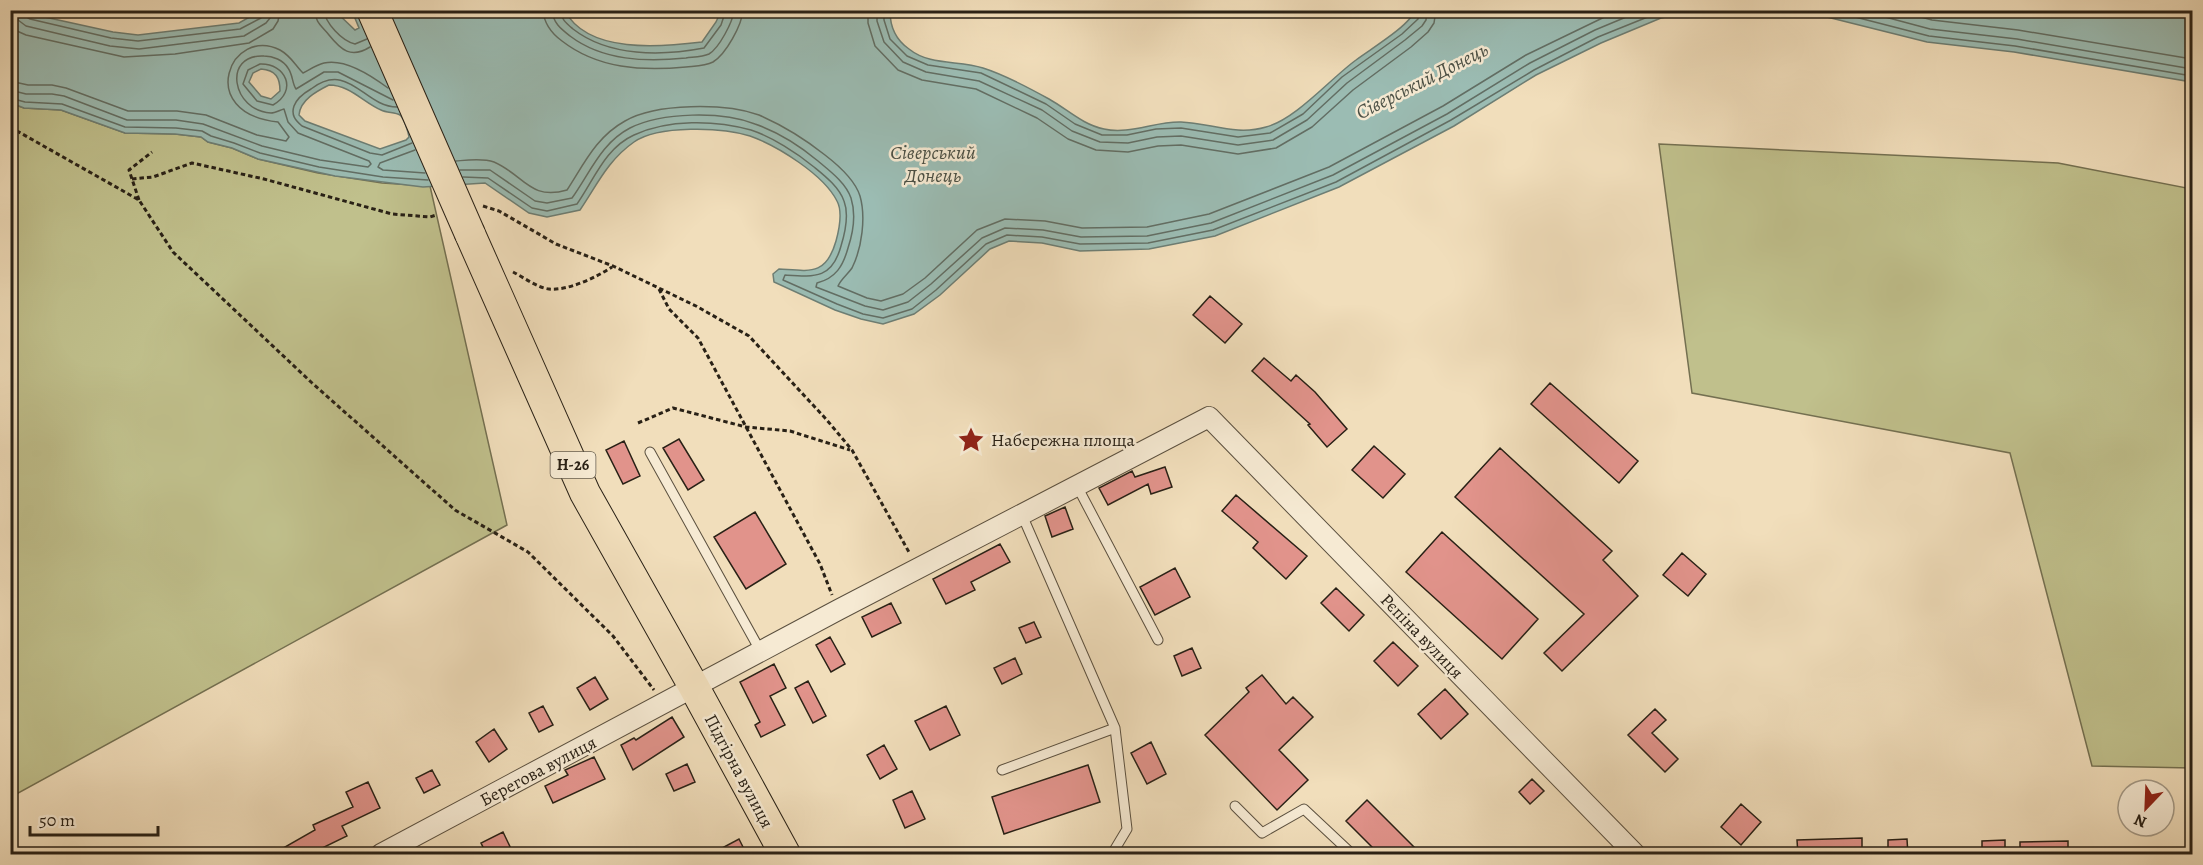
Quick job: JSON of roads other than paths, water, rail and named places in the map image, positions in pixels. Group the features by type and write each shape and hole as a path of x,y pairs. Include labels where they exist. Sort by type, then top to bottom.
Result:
{"main road":[{"name":"Н-26","path":"372,10 585,494 694,687"},
{"name":"Підгірна вулиця","path":"694,687 785,855"}],"street":[{"name":"Рєпіна вулиця","path":"1077,486 1209,417 1635,855"},
{"path":"694,687 1077,486"},
{"name":"Берегова вулиця","path":"381,855 694,687"}],"lane":[{"path":"650,452 761,652"},
{"path":"1077,486 1158,640"},
{"path":"1022,515 1115,728 1128,829 1112,855"},
{"path":"1002,770 1115,728"},
{"path":"1235,806 1262,833 1304,810 1352,855"}],"water":[{"name":"Сіверський Донець","path":"10,11 25,11 113,32 138,35 239,23 260,11 335,11 355,30 359,28 352,11 565,11 576,25 590,35 608,41 647,46 702,42 721,11 890,11 891,22 897,37 917,54 935,60 983,68 999,74 1042,95 1096,127 1123,130 1181,122 1244,130 1266,127 1289,116 1356,60 1398,30 1414,11 1696,11 1661,18 1601,43 1536,75 1454,126 1339,187 1215,236 1149,249 1080,251 1042,243 1009,241 990,249 940,295 914,314 883,324 835,310 774,282 773,274 779,269 808,270 822,266 832,252 837,237 840,210 831,191 799,162 750,136 707,129 690,129 645,136 634,142 617,157 580,210 547,217 529,213 485,183 423,187 335,176 258,159 232,148 208,142 201,137 125,133 61,110 24,108 11,103","holes":["261,69 274,73 278,79 280,91 271,99 261,96 249,82 253,73","329,85 344,88 381,110 400,115 409,137 380,149 305,121 299,115 302,105 314,93"]},
{"path":"1803,11 2192,11 2192,82 2014,52 1927,42"}],"place":[{"name":"Набережна площа","path":"971,440"}]}
